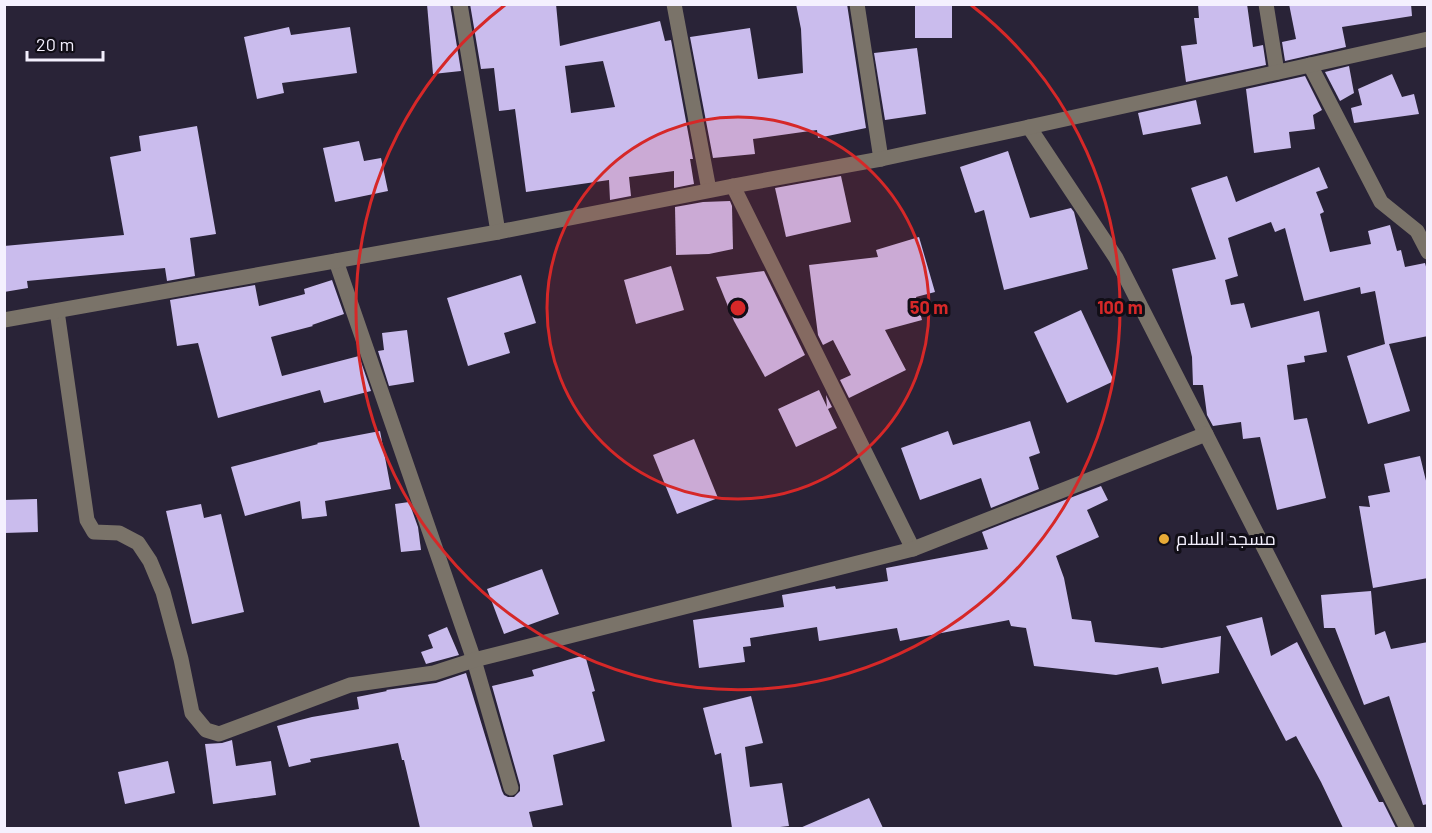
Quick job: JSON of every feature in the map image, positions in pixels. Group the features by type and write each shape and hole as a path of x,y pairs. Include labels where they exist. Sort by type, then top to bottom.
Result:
{"street":[{"path":"460,4 498,232"},
{"path":"674,4 709,190"},
{"path":"857,4 881,159"},
{"path":"1266,4 1277,72"},
{"path":"4,320 498,232 881,159 1428,39"},
{"path":"1310,65 1381,202 1417,231 1428,252"},
{"path":"1029,127 1116,258 1407,828"},
{"path":"733,186 913,549"},
{"path":"336,261 474,660 511,788"},
{"path":"57,311 87,520 94,532 119,534 138,543 150,561 163,592 192,713 206,730 219,734 350,684 434,673 474,660 913,549 1206,434"}],"building":[{"path":"427,4 450,4 461,71 433,74"},
{"path":"470,4 556,4 560,46 660,21 665,41 671,40 693,159 690,159 694,184 674,188 674,171 629,177 631,196 610,200 609,180 526,192 515,109 499,111 494,68 481,69","holes":["603,61 615,107 571,113 565,66"]},
{"path":"796,4 847,4 866,128 818,138 817,130 753,139 755,154 713,158 690,37 750,28 758,79 803,73 801,29"},
{"path":"915,4 952,4 952,38 915,38"},
{"path":"1198,4 1247,4 1253,47 1263,45 1266,65 1186,82 1181,46 1197,44 1194,18 1199,18"},
{"path":"1289,4 1411,4 1412,16 1342,27 1346,47 1285,61 1282,42 1296,39"},
{"path":"289,27 291,35 350,27 357,73 282,83 284,93 257,99 244,37"},
{"path":"917,48 926,114 885,120 874,53"},
{"path":"1349,66 1354,93 1340,101 1325,72"},
{"path":"1392,74 1402,97 1414,94 1419,114 1354,123 1351,108 1362,105 1358,89"},
{"path":"1305,76 1322,110 1313,115 1315,129 1289,132 1291,148 1254,153 1246,89"},
{"path":"1196,100 1201,124 1143,135 1138,113"},
{"path":"197,126 216,234 190,238 195,276 167,281 165,268 27,281 28,288 4,292 4,246 124,235 110,157 141,151 139,136"},
{"path":"359,141 364,161 381,158 388,191 335,202 323,148"},
{"path":"1008,151 1030,218 1071,208 1074,212 1088,269 1004,290 984,210 975,213 960,167"},
{"path":"1319,167 1328,188 1316,192 1324,212 1320,214 1330,252 1371,244 1368,231 1390,225 1397,251 1401,250 1405,267 1425,263 1428,274 1428,336 1389,344 1410,411 1368,424 1347,356 1385,344 1375,291 1361,294 1360,287 1304,301 1285,228 1275,232 1271,222 1228,238 1238,276 1225,280 1231,305 1244,303 1251,328 1319,311 1327,352 1304,356 1305,362 1287,365 1294,420 1307,418 1326,498 1277,510 1260,437 1243,439 1241,422 1213,426 1207,415 1203,385 1193,385 1192,357 1172,269 1216,259 1191,188 1227,176 1236,202"},
{"path":"841,176 851,222 786,237 775,188"},
{"path":"730,201 733,249 709,254 676,255 675,207 703,202"},
{"path":"919,237 935,292 916,297 922,320 885,330 906,370 849,398 840,380 851,375 833,340 823,345 818,335 809,265 878,257 876,250"},
{"path":"671,266 684,310 636,324 624,280"},
{"path":"764,271 805,355 765,377 734,321 716,277"},
{"path":"521,275 536,323 504,333 510,353 468,366 447,298"},
{"path":"332,280 344,314 313,326 271,337 282,376 359,356 371,391 324,403 320,390 218,418 198,343 177,346 170,300 255,285 259,306 305,294 304,289"},
{"path":"1081,310 1114,381 1067,403 1034,332"},
{"path":"407,330 414,382 389,386 378,351 384,350 382,333"},
{"path":"819,390 827,407 826,395 832,407 828,409 837,428 796,447 778,409"},
{"path":"1030,421 1040,453 1029,457 1039,489 991,508 981,478 920,500 901,448 948,431 953,445"},
{"path":"380,431 391,489 325,501 327,516 302,519 300,501 245,516 231,467 317,443"},
{"path":"694,439 718,498 677,514 653,455"},
{"path":"1420,456 1428,489 1428,578 1373,588 1359,506 1370,507 1368,496 1390,492 1384,464"},
{"path":"1101,486 1108,500 1087,510 1099,537 1056,556 1064,578 1072,619 1091,621 1095,642 1162,648 1221,636 1219,673 1162,684 1158,667 1116,675 1034,666 1026,628 1011,626 1009,620 900,641 897,628 819,641 817,627 750,638 751,646 743,647 745,662 699,668 693,620 784,607 782,595 835,586 836,589 888,581 886,568 988,549 982,532"},
{"path":"37,499 38,532 4,533 4,500"},
{"path":"409,502 418,527 421,550 401,552 395,504"},
{"path":"201,504 204,518 221,514 244,612 192,624 166,511"},
{"path":"542,569 559,614 504,634 487,589"},
{"path":"1371,591 1375,635 1385,631 1391,649 1428,642 1428,804 1423,805 1389,696 1364,705 1335,628 1324,628 1321,595"},
{"path":"1262,617 1271,656 1297,642 1379,802 1383,802 1396,828 1343,828 1296,736 1286,741 1226,626"},
{"path":"447,627 459,655 426,664 421,652 433,648 428,635"},
{"path":"585,655 605,741 553,755 563,805 529,812 533,828 420,828 398,743 310,759 311,762 289,767 277,726 359,709 357,697 386,690 436,683 466,673 502,791 508,797 514,797 520,791 520,785 492,686 534,676 532,670"},
{"path":"751,696 763,743 745,747 750,787 782,783 789,826 732,828 721,753 715,755 703,708"},
{"path":"232,740 236,766 271,761 276,795 213,804 205,744"},
{"path":"168,761 175,793 125,804 118,772"},
{"path":"869,798 883,828 800,828"}],"place":[{"name":"مسجد السلام","path":"1164,539"}]}
